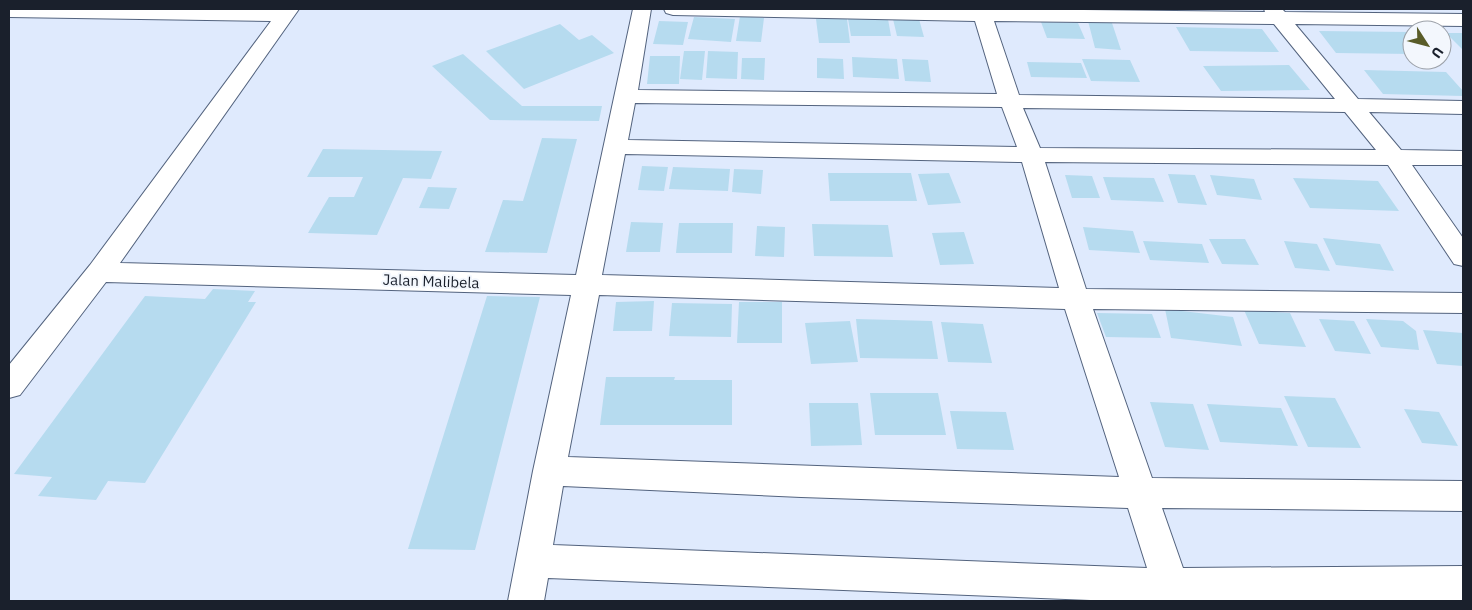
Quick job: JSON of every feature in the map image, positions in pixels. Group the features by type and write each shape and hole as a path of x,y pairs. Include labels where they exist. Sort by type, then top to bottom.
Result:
{"street":[{"path":"526,601 549,471 642,9"},
{"path":"673,9 1276,14 1463,20"},
{"path":"9,11 287,12"},
{"path":"9,386 99,272 287,12"},
{"path":"982,12 1010,101 1031,155 1076,299 1174,594"},
{"path":"1276,14 1394,157 1463,257"},
{"path":"626,96 1463,107"},
{"path":"615,147 1031,155 1463,158"},
{"name":"Jalan Malibela","path":"99,272 1076,299 1463,302"},
{"path":"549,471 801,482 1140,493 1463,496"},
{"path":"533,561 1174,594 1463,583"}],"building":[{"path":"740,16 764,18 761,42 736,41"},
{"path":"694,17 735,19 731,42 688,39"},
{"path":"816,19 847,19 850,43 819,43"},
{"path":"848,19 888,19 891,36 851,36"},
{"path":"893,19 919,19 924,37 897,36"},
{"path":"659,21 688,22 683,45 653,44"},
{"path":"1088,21 1112,23 1121,50 1095,48"},
{"path":"1041,22 1078,23 1085,39 1047,38"},
{"path":"560,24 579,40 592,35 614,53 524,89 486,51"},
{"path":"1176,27 1262,29 1279,52 1190,51"},
{"path":"1319,31 1402,32 1402,54 1336,53"},
{"path":"1452,33 1463,33 1463,50 1452,39"},
{"path":"684,51 705,51 702,80 680,79"},
{"path":"708,51 738,52 737,79 706,78"},
{"path":"463,54 522,106 602,106 599,121 490,120 432,66"},
{"path":"650,56 680,56 679,84 647,84"},
{"path":"852,57 897,59 899,79 853,77"},
{"path":"742,58 765,58 764,80 741,79"},
{"path":"817,58 843,59 844,79 817,78"},
{"path":"902,59 928,60 931,82 905,81"},
{"path":"1082,59 1130,60 1140,82 1091,81"},
{"path":"1027,62 1081,63 1087,78 1031,77"},
{"path":"1289,65 1310,90 1221,91 1203,66"},
{"path":"1364,70 1446,72 1463,91 1463,96 1383,94"},
{"path":"542,138 577,139 547,253 485,252 503,200 523,201"},
{"path":"323,149 442,151 431,179 403,178 377,235 308,233 329,197 354,197 363,177 307,177"},
{"path":"642,166 668,167 664,191 638,190"},
{"path":"673,167 730,169 728,191 669,189"},
{"path":"734,169 763,170 761,194 732,192"},
{"path":"828,173 911,173 917,201 830,201"},
{"path":"949,173 961,203 928,205 918,174"},
{"path":"1168,174 1195,175 1207,205 1178,203"},
{"path":"1065,175 1092,176 1100,198 1072,198"},
{"path":"1210,175 1254,179 1262,200 1217,195"},
{"path":"1103,177 1154,178 1164,202 1111,200"},
{"path":"1293,178 1378,181 1399,211 1310,208"},
{"path":"428,187 457,188 449,209 419,208"},
{"path":"631,222 663,223 660,252 626,252"},
{"path":"679,223 733,223 732,253 676,253"},
{"path":"812,224 888,225 893,257 814,256"},
{"path":"757,226 785,227 784,257 755,256"},
{"path":"1083,227 1133,231 1140,253 1089,250"},
{"path":"964,232 974,264 940,265 932,233"},
{"path":"1323,238 1380,244 1394,271 1336,265"},
{"path":"1209,239 1245,239 1259,265 1222,264"},
{"path":"1143,241 1202,244 1209,263 1150,260"},
{"path":"1284,241 1317,244 1330,271 1295,268"},
{"path":"213,289 255,291 248,302 256,302 145,483 108,481 96,500 38,496 52,477 14,474 145,296 205,299"},
{"path":"487,296 540,297 475,550 408,549"},
{"path":"654,301 652,331 613,331 616,302"},
{"path":"739,302 782,302 782,343 737,343"},
{"path":"672,303 732,304 731,337 669,336"},
{"path":"1165,309 1233,317 1242,346 1171,338"},
{"path":"1244,310 1290,313 1306,347 1259,344"},
{"path":"1097,313 1152,314 1161,338 1106,337"},
{"path":"856,319 932,321 938,359 860,358"},
{"path":"1319,319 1354,321 1371,354 1335,351"},
{"path":"1366,319 1403,321 1416,331 1419,350 1381,347"},
{"path":"850,321 858,362 811,364 805,323"},
{"path":"941,322 983,324 992,363 948,362"},
{"path":"1423,330 1463,333 1463,366 1437,364"},
{"path":"606,377 675,377 674,380 732,380 732,425 600,425"},
{"path":"870,393 938,393 946,435 875,435"},
{"path":"1284,396 1335,398 1361,448 1308,447"},
{"path":"1150,402 1193,404 1209,450 1165,447"},
{"path":"809,403 858,403 862,445 811,446"},
{"path":"1207,404 1281,408 1298,446 1220,442"},
{"path":"1404,409 1439,412 1458,446 1422,443"},
{"path":"950,411 1006,412 1014,450 957,449"}]}
